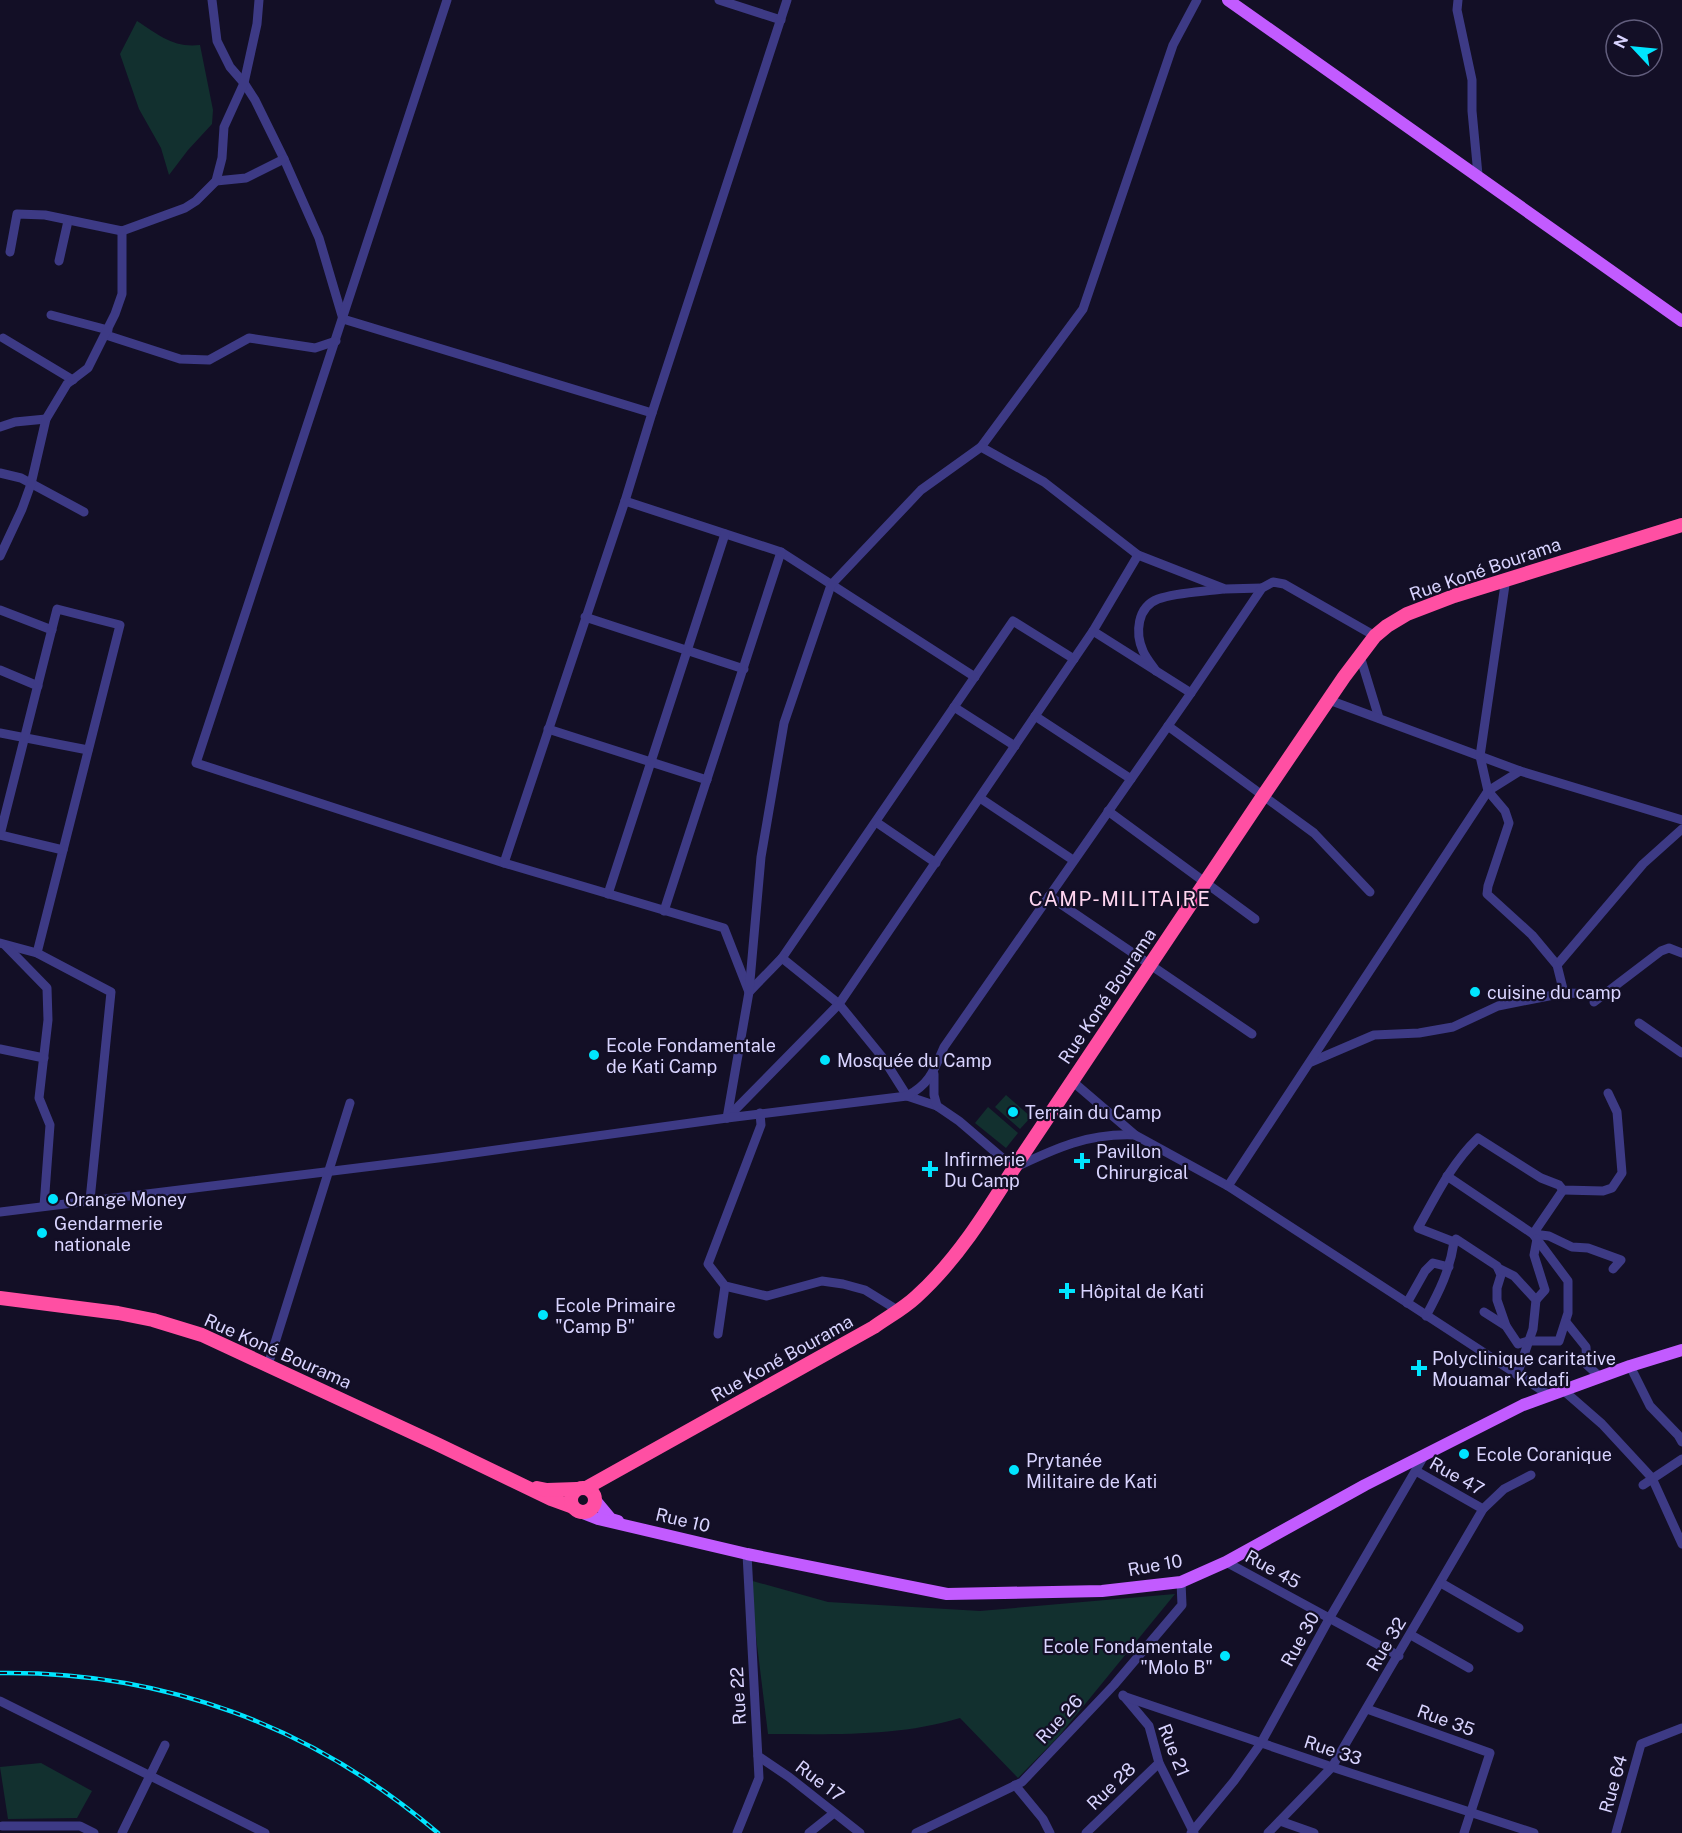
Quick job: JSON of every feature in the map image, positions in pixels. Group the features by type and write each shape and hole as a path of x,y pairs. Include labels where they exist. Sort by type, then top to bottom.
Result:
{"highway":[{"name":"Rue Koné Bourama","path":"526,1486 588,1494 616,1472 874,1327 916,1297 955,1255 981,1221 1014,1168 1263,796 1360,656 1375,636 1387,626 1407,614 1506,578 1682,525"},
{"name":"Rue Koné Bourama","path":"0,1298 118,1313 153,1320 202,1335 576,1510"},
{"path":"588,1494 595,1505 588,1511 576,1510 571,1497 588,1494"}],"main road":[{"path":"1227,0 1682,321"},
{"name":"Rue 10","path":"576,1510 598,1519 747,1554 947,1594 1102,1591 1180,1582 1226,1562 1426,1453 1523,1405 1630,1366 1682,1350"},
{"name":"Rue 10","path":"588,1494 611,1518 627,1526"}],"street":[{"path":"212,0 217,41 230,67 255,100 284,159 319,238 343,319"},
{"path":"10,252 17,214 45,215 122,231 185,208 196,201 216,181 222,158 224,127 244,83 257,24 259,0"},
{"path":"447,0 196,763 504,863 724,928 749,992"},
{"path":"719,0 781,20"},
{"path":"504,863 625,501 787,0"},
{"path":"727,1118 749,992 760,857 784,723 831,585 921,490 981,447 1083,309 1173,45 1197,0"},
{"path":"1458,0 1457,10 1472,80 1472,111 1478,175"},
{"path":"216,181 246,178 284,159"},
{"path":"59,261 68,221"},
{"path":"0,556 31,484 46,419 57,399 73,380 88,368 107,333 123,294 122,231"},
{"path":"51,315 180,359 209,360 249,338 315,348 336,341"},
{"path":"343,319 652,413"},
{"path":"3,338 73,380"},
{"path":"0,427 15,422 46,419"},
{"path":"981,447 1044,482 1138,555 1225,588"},
{"path":"0,473 21,478 84,512"},
{"path":"625,501 781,552 975,677"},
{"path":"608,894 724,534"},
{"path":"664,911 781,552"},
{"path":"727,1118 839,1004 1093,631 1138,555"},
{"path":"1506,578 1480,756 1488,791 1505,812 1509,823 1487,894 1532,935 1557,964 1564,993"},
{"path":"1156,671 1142,650 1138,624 1143,611 1155,600 1172,595 1225,588 1262,588 1274,582 1284,584 1375,636"},
{"path":"0,1212 438,1158 760,1113 907,1096 921,1088 935,1069 945,1047 1262,588"},
{"path":"37,953 120,625 57,609 0,835 63,850"},
{"path":"0,610 52,630"},
{"path":"585,617 744,669"},
{"path":"749,992 782,958 1013,621 1074,659"},
{"path":"1093,631 1191,693"},
{"path":"1360,656 1379,718"},
{"path":"0,670 38,686"},
{"path":"1329,700 1520,771 1682,820"},
{"path":"954,706 1015,746"},
{"path":"1035,716 1131,779"},
{"path":"1168,726 1314,833 1370,892"},
{"path":"548,729 707,780"},
{"path":"0,733 88,750"},
{"path":"1228,1186 1488,791 1520,771"},
{"path":"980,798 1070,858"},
{"path":"1108,811 1255,919"},
{"path":"876,822 936,863"},
{"path":"1557,964 1643,864 1682,829"},
{"path":"1049,896 1252,1034"},
{"path":"2,944 37,953 111,992 90,1200"},
{"path":"2,944 46,988 48,1020 39,1098 50,1125 44,1206"},
{"path":"1594,1002 1660,951 1669,948 1682,953"},
{"path":"782,958 839,1004 883,1058 907,1096 937,1106 959,1121 1014,1168 1058,1148 1097,1136 1135,1135"},
{"path":"1310,1063 1374,1035 1419,1033 1453,1027 1498,1006 1564,993 1606,994"},
{"path":"1639,1023 1682,1053"},
{"path":"0,1049 44,1058"},
{"path":"935,1069 933,1084 937,1106"},
{"path":"1072,1081 1135,1135 1228,1186 1549,1395"},
{"path":"1536,1300 1514,1276 1498,1268 1456,1239 1454,1242 1418,1228 1447,1176 1462,1154 1478,1138 1563,1190 1603,1191 1612,1188 1622,1173 1617,1112 1608,1093"},
{"path":"268,1365 351,1103"},
{"path":"760,1113 761,1125 708,1264 725,1286 767,1296 822,1281 843,1284 865,1290 898,1311"},
{"path":"1114,1134 1115,1119"},
{"path":"1447,1176 1535,1237 1569,1281 1568,1313 1559,1341 1528,1341 1518,1344 1506,1326 1497,1300 1497,1288 1501,1275 1498,1268"},
{"path":"1517,1375 1533,1329 1536,1300 1545,1290 1534,1255 1535,1237 1563,1190"},
{"path":"1535,1237 1549,1236 1572,1247 1588,1248 1621,1260 1613,1269"},
{"path":"1425,1316 1444,1281 1454,1242"},
{"path":"1407,1303 1425,1271 1433,1263 1449,1267"},
{"path":"718,1334 725,1286"},
{"path":"1484,1312 1506,1326"},
{"path":"1566,1322 1586,1347 1587,1365 1600,1377"},
{"path":"1630,1366 1650,1406 1682,1442"},
{"path":"1563,1390 1602,1424 1652,1478 1682,1544"},
{"name":"Rue 30","path":"1193,1832 1234,1781 1260,1743 1426,1453"},
{"path":"1643,1485 1682,1459"},
{"name":"Rue 47","path":"1416,1471 1483,1509"},
{"name":"Rue 32","path":"1268,1833 1332,1767 1483,1509 1504,1489 1532,1475"},
{"name":"Rue 22","path":"737,1833 759,1778 747,1554"},
{"name":"Rue 45","path":"1226,1562 1399,1656"},
{"name":"Rue 26","path":"916,1833 1022,1782 1114,1685 1182,1605 1180,1582"},
{"path":"1441,1583 1519,1628"},
{"path":"1411,1635 1469,1668"},
{"name":"Rue 21","path":"1114,1685 1149,1726 1159,1762 1193,1832"},
{"name":"Rue 33","path":"1124,1696 1534,1833"},
{"path":"0,1701 265,1833"},
{"name":"Rue 35","path":"1367,1709 1490,1753 1471,1812"},
{"name":"Rue 64","path":"1616,1833 1641,1744 1682,1728"},
{"path":"122,1833 165,1745"},
{"name":"Rue 17","path":"758,1756 860,1833"},
{"name":"Rue 28","path":"1086,1833 1159,1762"},
{"path":"1014,1785 1042,1819 1050,1833"},
{"path":"1464,1833 1471,1812"},
{"path":"809,1833 834,1813"},
{"path":"1280,1821 1314,1833"},
{"path":"2,1826 80,1826 94,1833"}],"green space":[{"path":"137,21 159,36 174,42 200,45 213,110 212,124 169,175 161,148 139,109 120,54"},
{"name":"Terrain du Camp","path":"1006,1095 1031,1117 1020,1129 995,1107"},
{"path":"988,1107 1018,1133 1006,1148 975,1123"},
{"path":"749,1580 828,1602 980,1611 1175,1594 1059,1736 1018,1778 960,1718 913,1729 889,1731 841,1734 768,1734"},
{"path":"41,1763 92,1791 77,1818 8,1819 0,1767"}],"railway":[{"path":"0,1673 61,1675 120,1682 177,1695 233,1712 287,1735 339,1763 390,1795 438,1833"}],"place":[{"name":"cuisine du camp","path":"1475,992"},
{"name":"Ecole Fondamentale de Kati Camp","path":"594,1055"},
{"name":"Mosquée du Camp","path":"825,1060"},
{"name":"Terrain du Camp","path":"1013,1112"},
{"name":"Pavillon Chirurgical","path":"1082,1161"},
{"name":"Infirmerie Du Camp","path":"930,1169"},
{"name":"Orange Money","path":"53,1199"},
{"name":"Gendarmerie nationale","path":"42,1233"},
{"name":"Hôpital de Kati","path":"1067,1291"},
{"name":"Ecole Primaire \"Camp B\"","path":"543,1315"},
{"name":"Polyclinique caritative Mouamar Kadafi","path":"1419,1368"},
{"name":"Ecole Coranique","path":"1464,1454"},
{"name":"Prytanée Militaire de Kati","path":"1014,1470"},
{"name":"Ecole Fondamentale \"Molo B\"","path":"1225,1656"}],"district":[{"name":"CAMP-MILITAIRE","path":"1120,899"}]}
